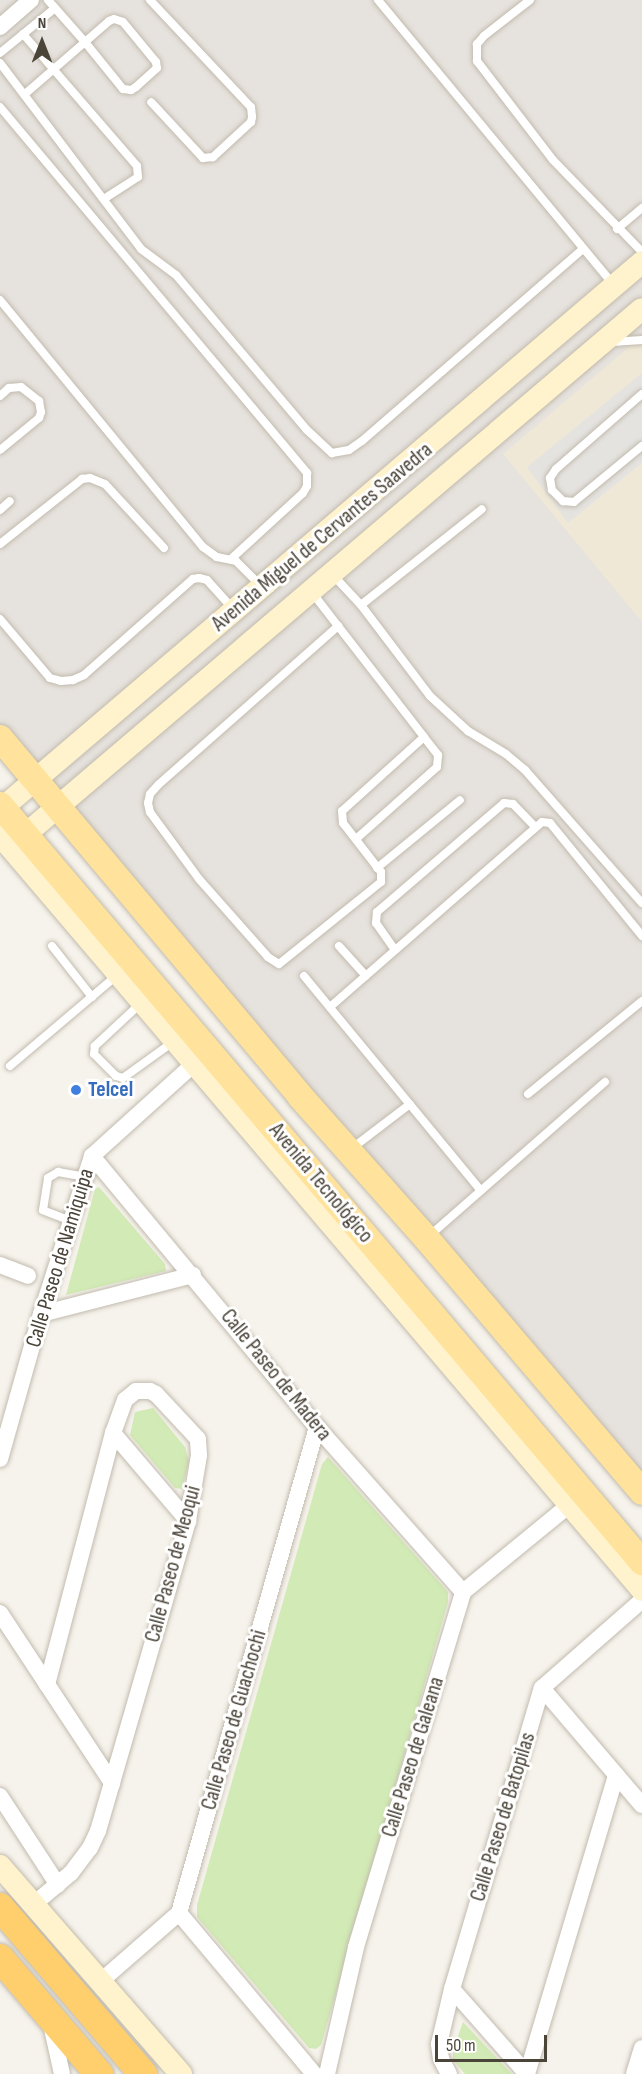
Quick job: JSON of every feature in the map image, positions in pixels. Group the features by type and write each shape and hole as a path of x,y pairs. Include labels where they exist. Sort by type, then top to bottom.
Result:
{"highway":[{"path":"0,1889 35,1948"},
{"path":"0,1907 143,2074"},
{"path":"0,1958 99,2074"}],"main road":[{"name":"Avenida Tecnológico","path":"0,738 60,806 348,1151 427,1239 642,1492"},
{"name":"Avenida Tecnológico","path":"1,808 9,843 576,1499 642,1562"}],"street":[{"path":"0,27 31,0"},
{"name":"Avenida Miguel de Cervantes Saavedra","path":"1,808 642,262"},
{"name":"Avenida Miguel de Cervantes Saavedra","path":"9,843 60,806 111,763 642,309"},
{"path":"438,438 461,463"},
{"path":"87,737 111,763"},
{"path":"9,843 175,1040 576,1499 642,1590"},
{"name":"Calle Paseo de Namiquipa","path":"0,1459 41,1314 92,1156 195,1063"},
{"name":"Calle Paseo de Madera","path":"92,1156 317,1427 463,1592"},
{"path":"0,1265 28,1276"},
{"path":"41,1314 193,1275"},
{"name":"Calle Paseo de Meoqui","path":"34,1904 58,1885 90,1848 102,1820 188,1521 199,1447 194,1433 156,1394 143,1391 130,1394 125,1400 113,1433 46,1684"},
{"name":"Calle Paseo de Guachochi","path":"179,1913 317,1427"},
{"path":"113,1433 188,1521"},
{"path":"463,1592 576,1499"},
{"name":"Calle Paseo de Galeana","path":"327,2074 356,1947 463,1592"},
{"path":"642,1600 542,1688 642,1805"},
{"path":"0,1613 112,1783"},
{"name":"Calle Paseo de Batopilas","path":"449,2074 441,2059 439,2044 452,1989 542,1688"},
{"path":"527,2074 616,1774"},
{"path":"0,1796 58,1885"},
{"path":"0,1866 181,2074"},
{"path":"101,1981 179,1913 314,2074"},
{"path":"452,1989 527,2074"},
{"path":"50,2017 62,2074"},
{"path":"634,2074 642,2048"}],"lane":[{"path":"25,94 85,42 110,21 119,19 156,62 157,68 136,87 127,90 85,42 48,0"},
{"path":"150,0 251,107 251,122 213,157 203,158 151,102"},
{"path":"378,0 615,286"},
{"path":"530,0 477,44 477,61 553,160 617,229 642,252"},
{"path":"0,53 55,8"},
{"path":"24,34 55,68 138,170 138,177 104,199"},
{"path":"0,63 141,249 176,274 308,430 332,453 340,454 362,441 583,249"},
{"path":"0,107 307,473 308,486 303,493 231,559"},
{"path":"617,229 642,208"},
{"path":"0,300 203,547 217,557 239,563 262,587"},
{"path":"603,342 642,340"},
{"path":"0,396 9,388 21,387 39,401 41,412 39,418 0,450"},
{"path":"642,394 555,469 550,478 552,490 562,501 574,502 642,446"},
{"path":"0,544 75,485 90,478 105,484 164,548"},
{"path":"0,510 10,501"},
{"path":"362,605 482,509"},
{"path":"332,574 362,605 430,696 468,731 506,754 525,770 642,903"},
{"path":"0,619 50,678 73,681 84,675 193,579 207,580 234,611"},
{"path":"311,591 438,755 437,767 356,839"},
{"path":"338,626 159,784 150,794 148,803 150,812 199,879 274,963 284,962 378,885 382,876 344,823 342,811 424,737"},
{"path":"377,868 460,800"},
{"path":"395,950 376,923 377,912 504,803 513,804 534,826"},
{"path":"330,1007 534,826 542,822 550,823 642,936"},
{"path":"52,946 92,997"},
{"path":"339,946 366,976"},
{"path":"10,1066 119,974"},
{"path":"304,976 481,1191"},
{"path":"142,1001 95,1046 94,1054 116,1076 123,1078 175,1040"},
{"path":"528,1094 642,1001"},
{"path":"427,1239 605,1082"},
{"path":"348,1151 410,1104"},
{"path":"71,1221 43,1210 48,1178 58,1172 85,1177"}],"shaded area":[{"path":"0,0 642,0 642,1482 0,733"},
{"path":"642,336 642,622 503,454"},
{"path":"642,373 642,463 568,523 527,467"}],"green space":[{"path":"99,1187 165,1264 166,1271 66,1295 95,1189"},
{"path":"153,1408 185,1447 189,1461 182,1489 175,1488 130,1435 135,1412"},
{"path":"328,1457 448,1592 448,1602 321,2045 316,2049 309,2048 197,1917 197,1905 322,1464"},
{"path":"463,2022 512,2074 465,2074 453,2060 453,2050"}],"place":[{"name":"Telcel","path":"76,1090"}]}
